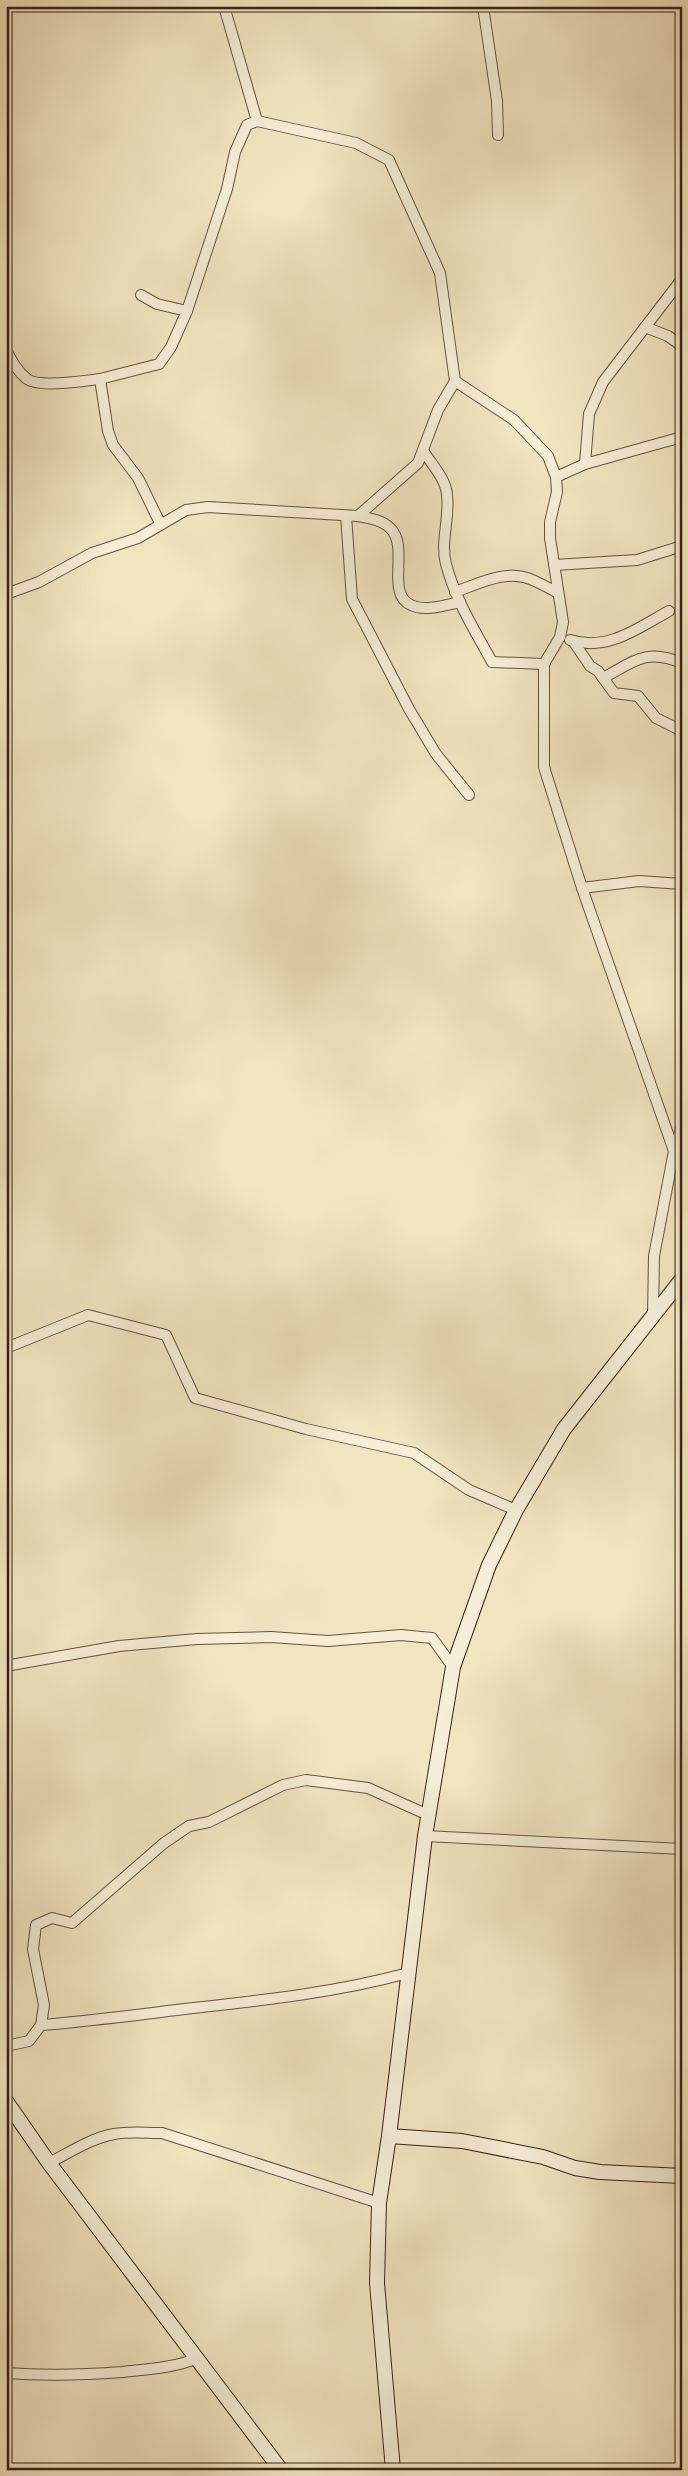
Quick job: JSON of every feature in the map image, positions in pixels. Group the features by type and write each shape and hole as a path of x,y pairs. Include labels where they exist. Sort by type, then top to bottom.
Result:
{"main road":[{"path":"393,2470 377,2283 379,2203 389,2136 425,1836 453,1667 488,1565 516,1510 564,1429 682,1279"},
{"path":"6,2101 49,2163 281,2470"},
{"path":"389,2136 462,2141 542,2156 574,2168 600,2172 682,2176"}],"street":[{"path":"224,6 257,121"},
{"path":"483,6 497,101 498,135"},
{"path":"6,350 15,367 28,380 43,383 100,380 160,364 171,347 187,311 227,189 234,152 248,125 257,121 356,142 389,160 440,272 455,381 438,410 424,452 418,463 358,516"},
{"path":"585,464 589,414 603,382 682,279"},
{"path":"141,295 157,304 187,311"},
{"path":"645,327 668,336 682,346"},
{"path":"100,380 108,431 114,445 138,478 160,523"},
{"path":"455,381 514,420 548,456 556,477 557,492 550,522 554,565 563,622 560,637 544,664 544,767 582,888 674,1151"},
{"path":"556,477 585,464 682,437"},
{"path":"424,452 444,481 448,495 444,528 445,562 454,592 492,662 544,664"},
{"path":"6,594 40,582 92,553 138,538 160,523 186,510 208,507 358,516 382,523 389,527 397,536 399,586 402,598 410,605 422,608 460,602"},
{"path":"346,516 352,599 436,754 469,794"},
{"path":"554,565 637,560 682,546"},
{"path":"454,592 502,576 515,575 529,578 558,593"},
{"path":"560,637 594,644 610,641 669,611"},
{"path":"573,641 590,666 603,678 614,693 638,696 656,718 682,731"},
{"path":"603,678 649,655 682,663"},
{"path":"582,888 639,881 682,884"},
{"path":"653,1316 654,1256 674,1151 682,1126"},
{"path":"6,1348 88,1315 166,1335 195,1398 306,1429 414,1453 469,1490 516,1510"},
{"path":"6,1661 11,1665 119,1646 197,1639 271,1637 328,1641 400,1635 432,1638 453,1667"},
{"path":"6,2046 28,2040 41,2025 44,2004 33,1949 36,1925 52,1918 72,1923 157,1849 189,1826 209,1822 283,1785 306,1780 368,1788 428,1815"},
{"path":"425,1836 682,1849"},
{"path":"41,2025 110,2020 273,2000 361,1986 408,1973"},
{"path":"49,2163 89,2142 112,2134 131,2132 162,2133 379,2203"},
{"path":"6,2373 69,2376 160,2368 186,2363 198,2358"}]}
